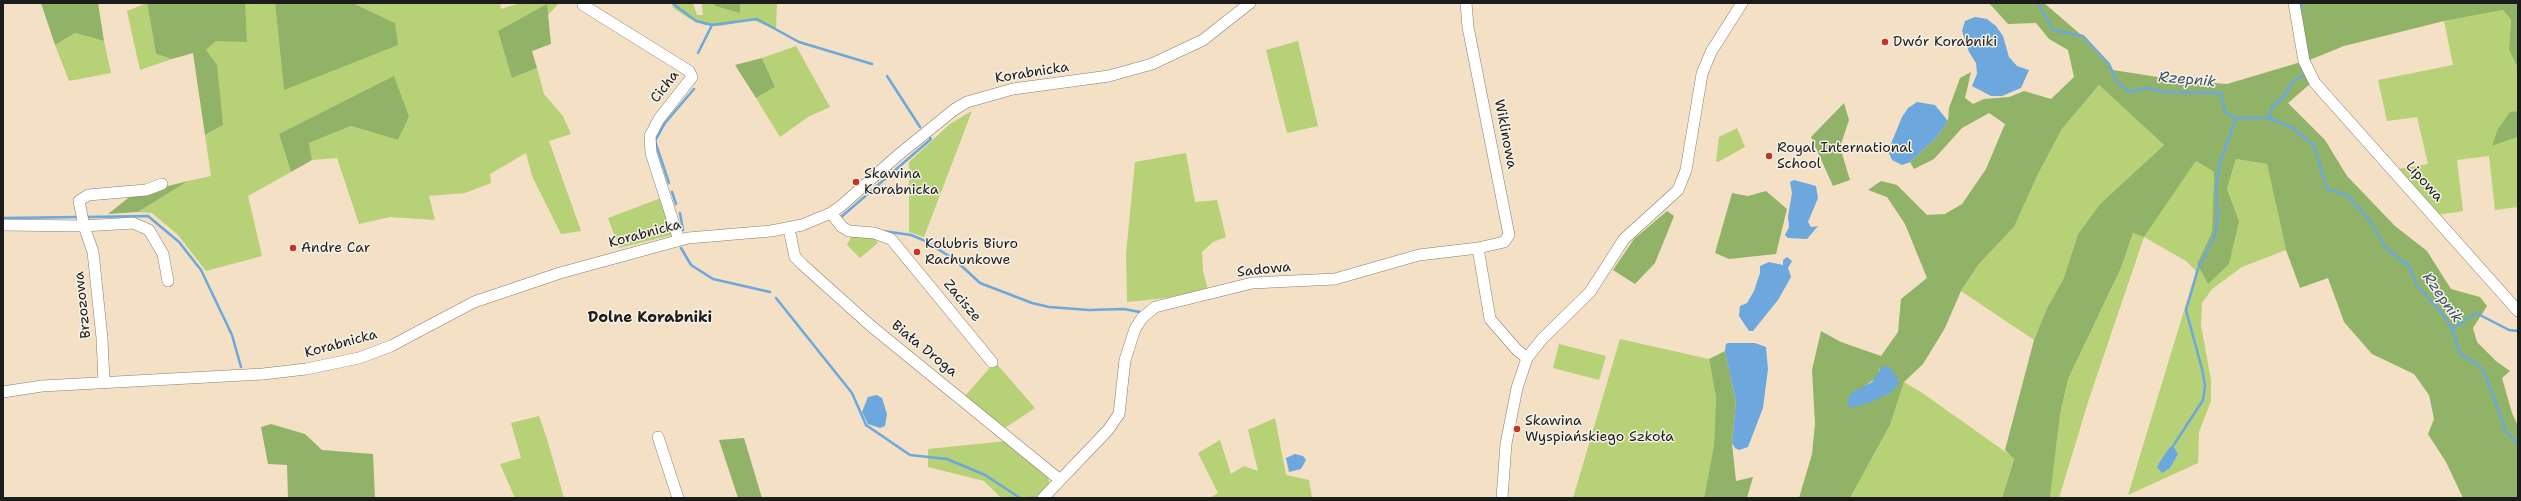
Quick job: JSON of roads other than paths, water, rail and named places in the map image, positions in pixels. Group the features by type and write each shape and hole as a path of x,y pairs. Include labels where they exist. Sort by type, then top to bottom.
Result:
{"street":[{"name":"Korabnicka","path":"3,392 42,386 291,371 359,358 391,346 474,302 560,273 679,240 789,229 814,221 831,213 902,152 955,109 967,102 1013,88 1109,76 1152,64 1203,40 1250,3"},
{"name":"Wiklinowa","path":"1466,3 1480,87 1509,235 1504,242 1478,248"},
{"path":"1502,498 1506,444 1517,388 1527,358 1542,339 1590,292 1624,239 1678,190 1686,170 1702,74 1712,52 1742,3"},
{"name":"Lipowa","path":"2294,3 2304,61 2315,83 2518,311"},
{"name":"Cicha","path":"583,5 689,71 692,77 658,120 650,136 651,153 679,240"},
{"name":"Brzozowa","path":"104,382 102,338 93,252 84,226 78,201 88,196 146,190 162,184"},
{"name":"Zacisze","path":"831,213 842,227 849,231 874,233 891,239 992,362"},
{"path":"3,225 84,226 133,223 149,230 163,254 168,281"},
{"name":"Biała Droga","path":"789,229 795,257 871,326 1060,480"},
{"path":"1478,248 1490,319 1517,350 1527,358"},
{"name":"Sadowa","path":"1043,498 1108,430 1119,414 1125,360 1135,329 1142,318 1155,308 1252,283 1336,279 1419,255 1478,248"},
{"path":"658,437 678,498"}],"water":[{"path":"1975,17 1987,19 1996,26 2003,36 2009,57 2017,66 2029,70 2021,88 2002,96 1991,96 1972,86 1977,74 1976,63 1969,52 1962,31 1965,21"},
{"path":"1917,102 1935,105 1948,121 1936,138 1910,162 1902,165 1892,160 1888,151 1902,117 1908,108"},
{"path":"1794,180 1816,186 1818,198 1808,222 1811,227 1818,226 1807,239 1788,238 1785,235 1789,227 1788,217 1792,193 1790,182"},
{"path":"1787,257 1792,261 1788,268 1791,277 1778,300 1753,331 1749,331 1739,316 1740,306 1747,303 1754,291 1760,273 1760,266 1769,262 1783,265 1783,260"},
{"path":"1755,343 1766,347 1768,369 1763,408 1748,447 1739,450 1735,448 1732,443 1736,402 1725,351 1726,344"},
{"path":"1883,365 1892,370 1897,377 1899,383 1896,387 1892,392 1871,402 1850,408 1847,401 1851,393 1872,382"},
{"path":"877,395 882,398 887,414 885,426 880,428 868,424 862,412 868,397"},
{"path":"2173,446 2178,454 2170,468 2162,473 2157,467 2170,447"},
{"path":"1295,454 1303,456 1306,460 1301,469 1289,472 1286,458"}],"waterway":[{"path":"672,3 696,21 712,25 757,19 799,42 872,64"},
{"name":"Rzepnik","path":"2038,3 2053,30 2083,36 2109,64 2117,82 2130,92 2148,88 2164,92 2221,93 2225,112 2236,118 2269,118 2293,128 2314,146 2327,189 2347,195 2372,223 2385,247 2409,266 2417,285 2445,317 2452,329 2460,354 2477,364 2484,372 2506,431 2518,445"},
{"path":"2300,12 2302,3"},
{"path":"698,53 712,25"},
{"path":"2269,118 2273,106 2284,96 2293,81 2306,74"},
{"path":"887,76 920,127"},
{"path":"669,183 655,141 665,123 694,89"},
{"path":"2173,446 2203,400 2205,386 2202,369 2186,310 2198,269 2215,235 2218,213 2216,190 2219,165 2236,118"},
{"path":"840,218 931,139 930,138"},
{"path":"672,192 676,204"},
{"path":"680,213 683,230"},
{"path":"88,217 148,216 179,242 201,270 232,335 241,367"},
{"path":"3,218 77,217"},
{"path":"883,231 911,235 923,240 954,259 980,283 1032,303 1049,307 1089,310 1124,309 1140,312"},
{"path":"681,248 691,265 713,279 770,292"},
{"path":"776,298 852,393 866,425 910,455 947,459 985,475 1020,498"},
{"path":"2452,329 2476,313 2509,330 2518,331"},
{"path":"1030,498 1040,498"}],"place":[{"name":"Dwór Korabniki","path":"1885,42"},
{"name":"Royal International School","path":"1769,156"},
{"name":"Skawina Korabnicka","path":"856,182"},
{"name":"Andre Car","path":"293,248"},
{"name":"Kolubris Biuro Rachunkowe","path":"917,252"},
{"name":"Skawina Wyspiańskiego Szkoła","path":"1517,429"}],"district":[{"name":"Dolne Korabniki","path":"650,318"}]}
